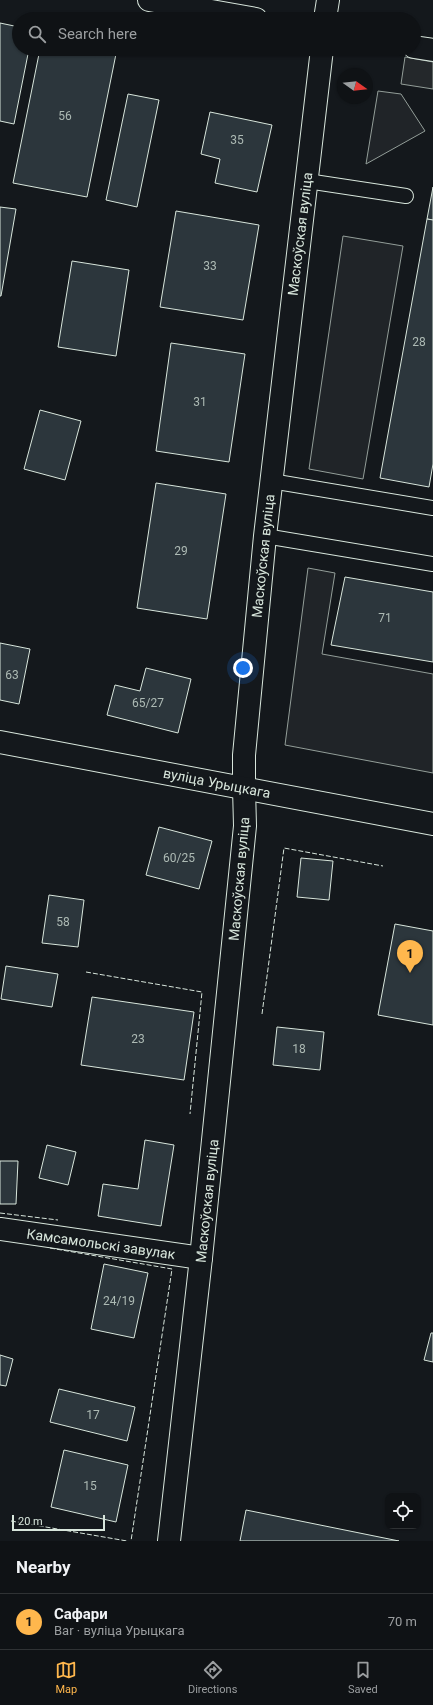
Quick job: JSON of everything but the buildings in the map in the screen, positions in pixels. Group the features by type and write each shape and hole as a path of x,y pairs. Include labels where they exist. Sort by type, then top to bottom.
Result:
{"street":[{"path":"149,0 217,12"},
{"path":"326,12 328,0"},
{"path":"421,48 433,50"},
{"name":"Маскоўская вуліца","path":"170,1541 201,1258 244,834 244,755 265,536 321,56"},
{"name":"вуліца Урыцкага","path":"0,742 433,824"},
{"name":"Камсамольскі завулак","path":"0,1229 201,1258"}],"lane":[{"path":"307,181 406,196"},
{"path":"271,481 433,508"},
{"path":"265,536 433,564"}],"shaded area":[{"path":"405,57 433,62 433,89 401,84"},
{"path":"378,91 401,94 425,131 366,164"},
{"path":"343,236 403,246 363,479 309,469"},
{"path":"308,568 335,573 322,654 433,674 433,773 285,745"}],"fence":[{"path":"262,1014 284,848 383,866"},
{"path":"86,972 202,992 190,1114"},
{"path":"0,1213 58,1220"},
{"path":"50,1248 172,1269 131,1541"},
{"path":"11,1521 127,1541"}],"place":[{"name":"Сафари","path":"410,973"}]}
